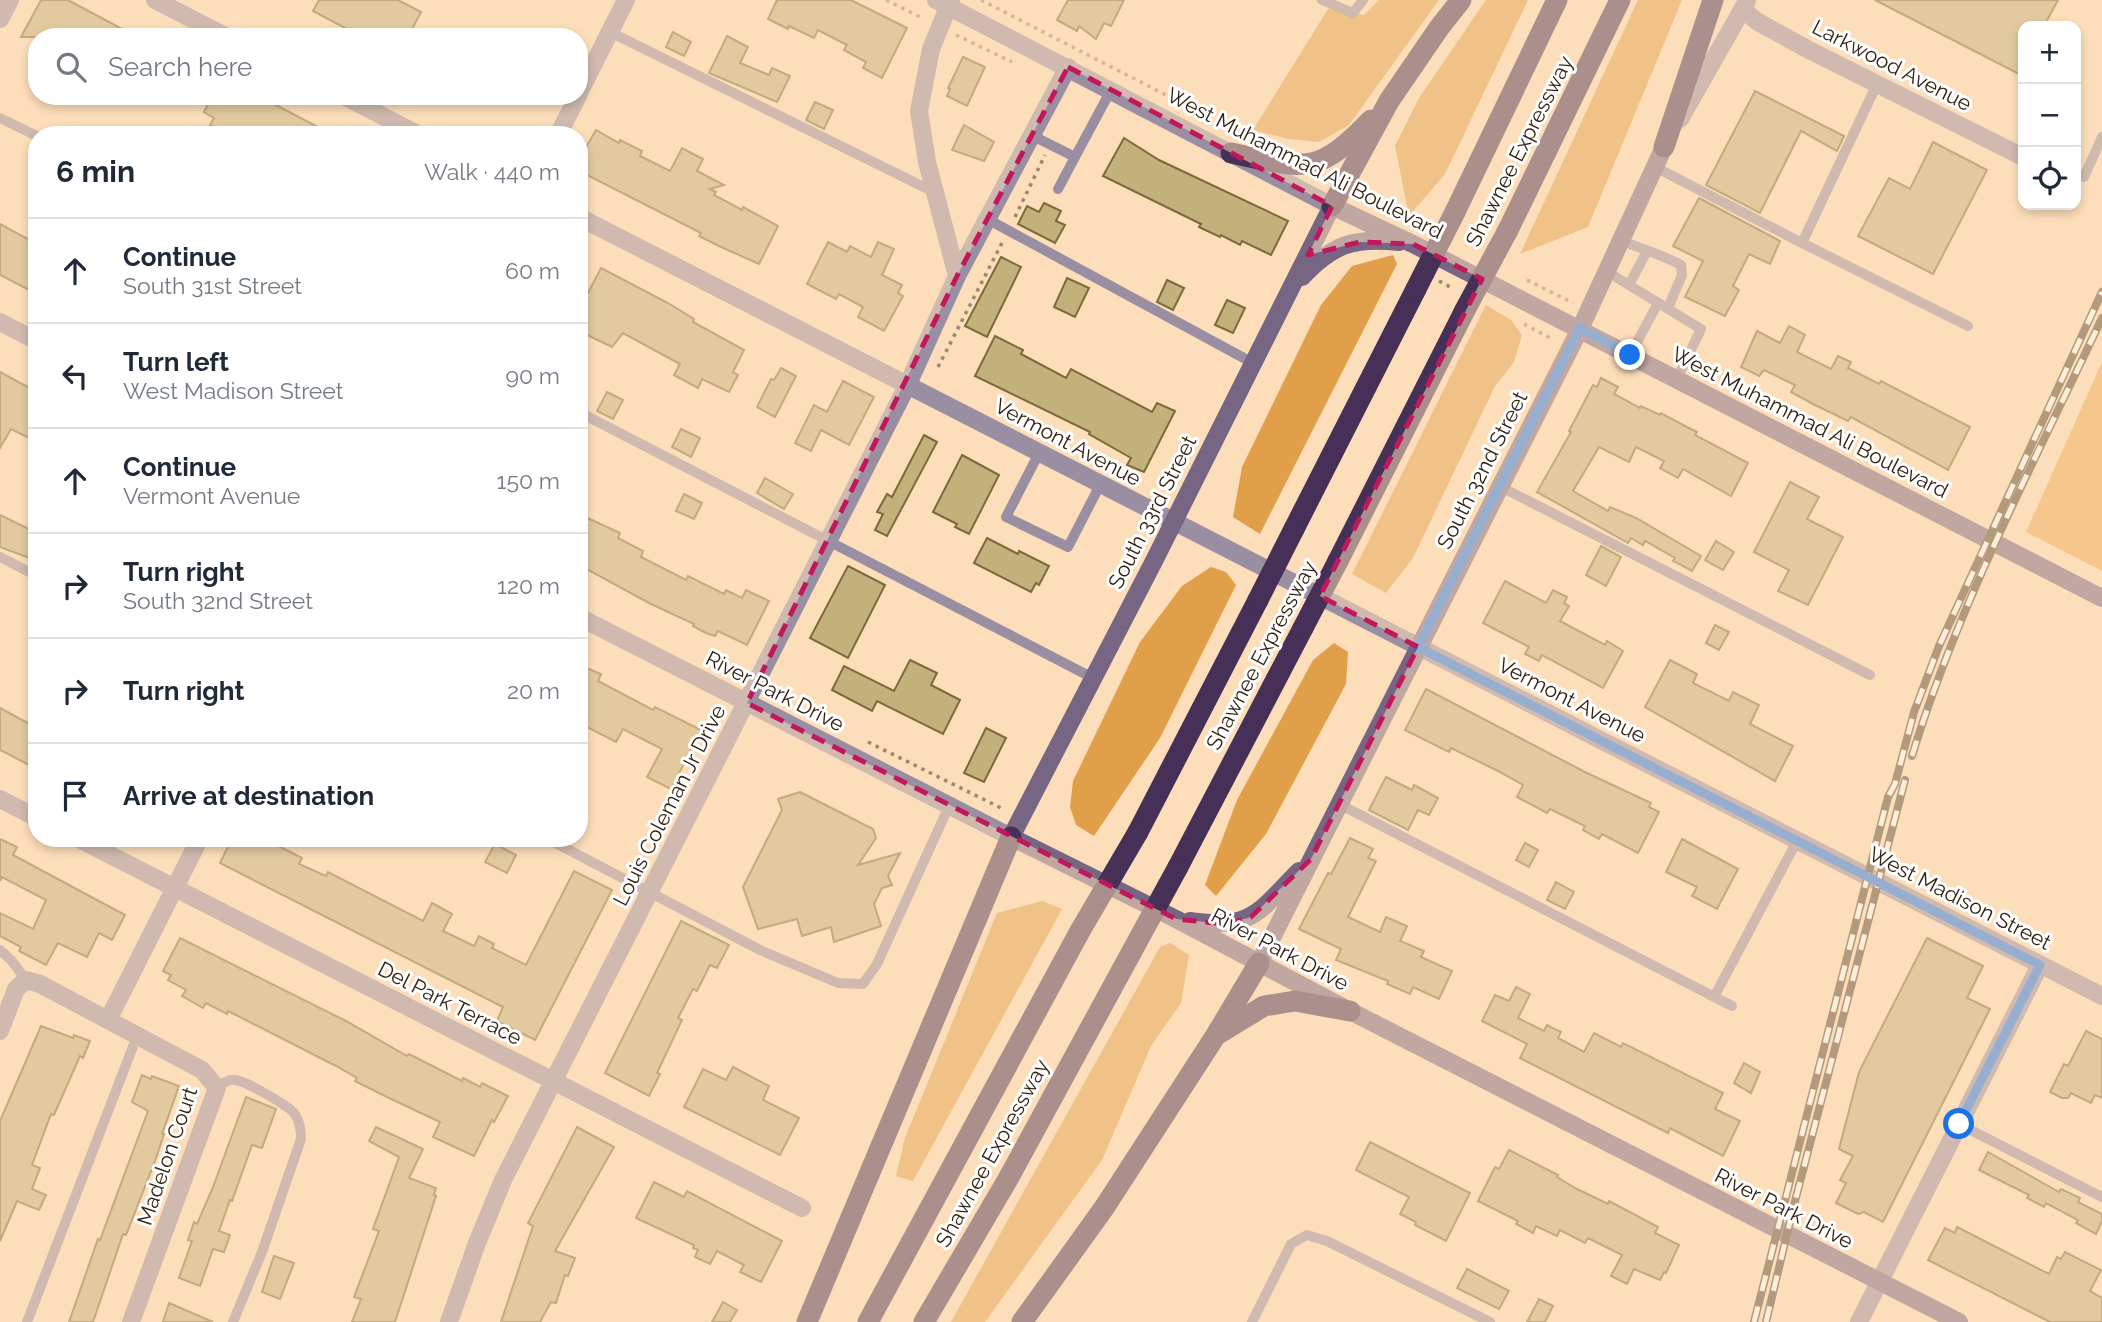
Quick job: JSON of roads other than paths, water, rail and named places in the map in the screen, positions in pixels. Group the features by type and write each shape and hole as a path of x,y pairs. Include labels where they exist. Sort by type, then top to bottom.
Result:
{"highway":[{"path":"1332,206 1389,101 1461,0"},
{"name":"Shawnee Expressway","path":"868,1322 1080,931 1138,832 1455,212 1557,0"},
{"name":"Shawnee Expressway","path":"924,1322 1008,1179 1178,867 1508,230 1620,0"},
{"path":"1664,147 1713,0"},
{"path":"1231,153 1295,166 1318,163 1345,147 1389,101"},
{"path":"807,1322 1016,828"},
{"path":"1021,1322 1104,1208 1216,1035 1259,963"},
{"path":"1216,1035 1264,1006 1295,1000 1350,1011"}],"main road":[{"name":"South 32nd Street","path":"1259,963 1580,328 1664,147"},
{"name":"West Muhammad Ali Boulevard","path":"1332,206 1413,243 2102,597"},
{"name":"South 33rd Street","path":"1016,828 1294,286 1332,206"},
{"path":"1294,286 1317,261 1338,247 1380,240 1413,243"},
{"name":"River Park Drive","path":"1016,828 1176,919 1350,1011 1959,1322"},
{"path":"1176,919 1226,924 1251,917 1311,859"}],"street":[{"path":"0,19 10,0"},
{"path":"155,0 209,28"},
{"path":"588,75 626,0"},
{"path":"945,2 931,49 919,111 927,162 957,275"},
{"name":"West Muhammad Ali Boulevard","path":"945,2 1332,206"},
{"name":"South 32nd Street","path":"1664,147 1745,5"},
{"name":"Larkwood Avenue","path":"1745,5 1779,33 2018,154"},
{"name":"Louis Coleman Jr Drive","path":"449,1322 503,1180 908,384 957,275 989,220 1068,67"},
{"path":"361,105 402,126"},
{"path":"562,126 573,105"},
{"name":"Vermont Avenue","path":"588,222 1797,841"},
{"path":"0,322 28,336"},
{"name":"River Park Drive","path":"588,623 949,806 1016,828"},
{"path":"0,799 28,813"},
{"name":"West Madison Street","path":"1797,841 2102,996"},
{"name":"Del Park Terrace","path":"94,847 802,1208"},
{"path":"108,1020 195,847"},
{"path":"1859,1322 2040,965"},
{"path":"0,1031 16,989 26,980"},
{"name":"Madelon Court","path":"26,980 40,984 202,1070 217,1088 131,1322"}],"lane":[{"path":"1322,0 1353,13 1363,0"},
{"path":"610,32 937,194"},
{"path":"1802,243 1877,83"},
{"path":"1058,189 1111,90"},
{"path":"0,118 28,132"},
{"path":"1032,136 1075,157"},
{"path":"2081,176 2084,177 2102,137"},
{"path":"1655,167 1968,326"},
{"path":"989,220 1253,363"},
{"path":"1620,240 1647,251 1657,252 1681,265 1682,275 1630,355"},
{"path":"1629,285 1647,251"},
{"path":"1606,271 1701,329 1677,379"},
{"path":"588,417 1093,678"},
{"path":"1039,453 1006,517 1068,547 1100,485"},
{"path":"1499,486 1870,675"},
{"path":"0,557 28,571"},
{"path":"1339,804 1732,1006"},
{"path":"564,847 760,950 838,983 863,984 877,964 949,806"},
{"path":"1714,997 1797,841"},
{"path":"0,950 26,980"},
{"path":"27,1322 137,1036"},
{"path":"217,1088 226,1081 236,1080 280,1102 295,1114 302,1139 262,1252 233,1322"},
{"path":"1959,1124 2102,1197"},
{"path":"1252,1322 1291,1244 1307,1235 1326,1241 1490,1322"}],"railway":[{"path":"1754,1322 1888,797 1895,784 1914,712 1939,646 2102,292"},
{"path":"1912,756 1952,644 1975,589 2102,318"},
{"path":"1766,1322 1905,780"}]}
